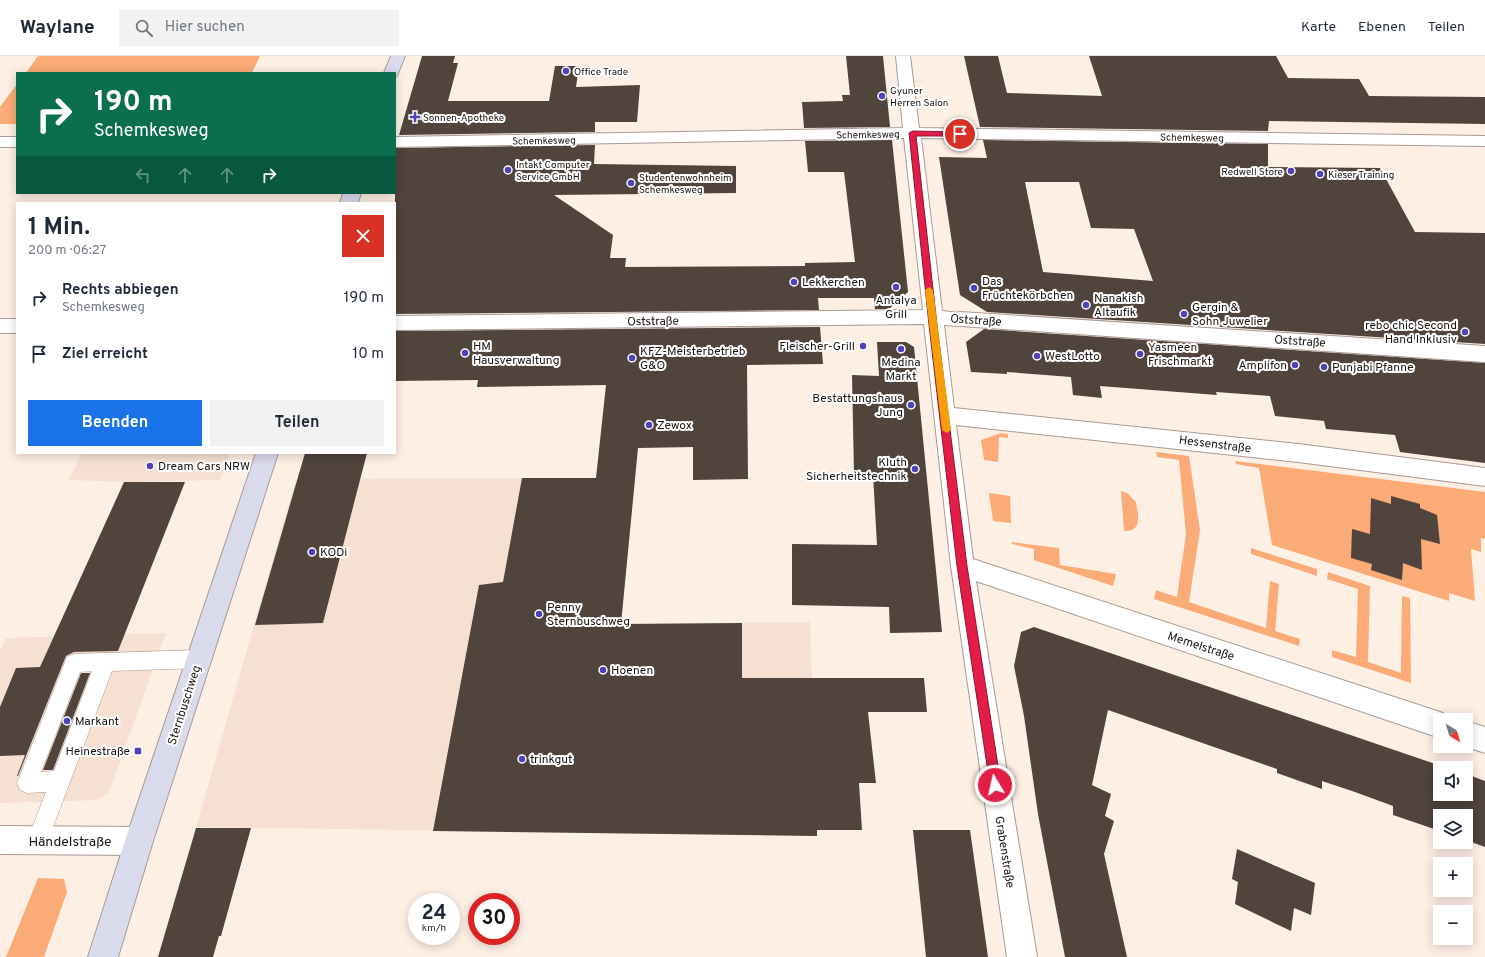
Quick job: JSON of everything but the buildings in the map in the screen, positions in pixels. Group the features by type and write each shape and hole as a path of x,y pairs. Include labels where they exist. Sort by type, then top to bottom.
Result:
{"main road":[{"path":"392,72 398,56"},
{"name":"Sternbuschweg","path":"104,957 139,841 267,454"}],"street":[{"name":"Grabenstraße","path":"903,56 962,566 1022,957"},
{"name":"Schemkesweg","path":"396,142 913,133 1485,141"},
{"path":"0,142 16,142"},
{"name":"Oststraße","path":"396,323 932,317 1485,354"},
{"path":"0,326 16,326"},
{"name":"Hessenstraße","path":"945,415 1298,453 1485,477"},
{"name":"Memelstraße","path":"962,566 1433,723"},
{"path":"1473,736 1485,740"},
{"name":"Händelstraße","path":"0,840 139,841"}],"lane":[{"path":"60,781 26,783 74,663 200,659"},
{"path":"38,840 105,662"}],"shaded area":[{"path":"38,56 260,56 252,72 27,72"},
{"path":"16,85 16,124 0,124 0,107"},
{"path":"1001,433 1008,434 1008,438 999,437 998,462 984,460 981,440"},
{"path":"1156,452 1189,456 1200,530 1189,602 1266,628 1270,581 1279,584 1275,631 1300,639 1299,646 1154,599 1156,590 1177,597 1186,534 1179,460 1157,457"},
{"name":"Dream Cars NRW","path":"82,454 230,454 220,480 124,482 69,480"},
{"path":"1235,461 1485,492 1485,539 1481,538 1481,552 1471,549 1475,601 1449,593 1449,601 1272,545 1259,468 1236,464"},
{"path":"635,478 621,624 810,622 817,836 196,827 296,479"},
{"path":"1121,491 1127,493 1136,502 1138,522 1137,526 1130,531 1124,531"},
{"path":"989,493 1010,496 1011,523 993,521"},
{"path":"1011,542 1059,548 1060,565 1116,574 1113,586 1034,560 1034,549 1012,544"},
{"path":"1251,548 1317,569 1317,576 1251,554"},
{"path":"1328,572 1370,586 1368,662 1401,673 1402,596 1410,598 1411,683 1332,657 1332,650 1356,657 1358,589 1327,579"},
{"name":"Markant","path":"166,633 109,792 98,800 0,803 0,651 6,638"},
{"path":"38,878 64,879 67,892 44,957 6,957"}],"slow traffic":[{"path":"929,290 947,430"}],"place":[{"name":"Office Trade","path":"566,71"},
{"name":"Gyuner Herren Salon","path":"882,96"},
{"name":"Sonnen-Apotheke","path":"415,117"},
{"name":"Intakt Computer Service GmbH","path":"508,170"},
{"name":"Redwell Store","path":"1291,171"},
{"name":"Kieser Training","path":"1320,174"},
{"name":"Studentenwohnheim Schemkesweg","path":"631,183"},
{"name":"Lekkerchen","path":"794,282"},
{"name":"Antalya Grill","path":"896,287"},
{"name":"Das Früchtekörbchen","path":"974,288"},
{"name":"Nanakish Altaufik","path":"1086,305"},
{"name":"Gergin & Sohn Juwelier","path":"1184,314"},
{"name":"rebo chic Second Hand Inklusiv","path":"1465,332"},
{"name":"Fleischer-Grill","path":"863,346"},
{"name":"Medina Markt","path":"901,349"},
{"name":"HM Hausverwaltung","path":"465,353"},
{"name":"Yasmeen Frischmarkt","path":"1140,354"},
{"name":"WestLotto","path":"1037,356"},
{"name":"KFZ-Meisterbetrieb G&O","path":"632,358"},
{"name":"Amplifon","path":"1295,365"},
{"name":"Punjabi Pfanne","path":"1324,367"},
{"name":"Bestattungshaus Jung","path":"911,405"},
{"name":"Zewox","path":"649,425"},
{"name":"Dream Cars NRW","path":"150,466"},
{"name":"Kluth Sicherheitstechnik","path":"915,469"},
{"name":"KODi","path":"312,552"},
{"name":"Penny Sternbuschweg","path":"539,614"},
{"name":"Hoenen","path":"603,670"},
{"name":"Markant","path":"67,721"},
{"name":"Heinestraße","path":"138,751"},
{"name":"trinkgut","path":"522,759"}],"route":[{"path":"960,134 913,133 933,325 962,566 995,785"}]}
